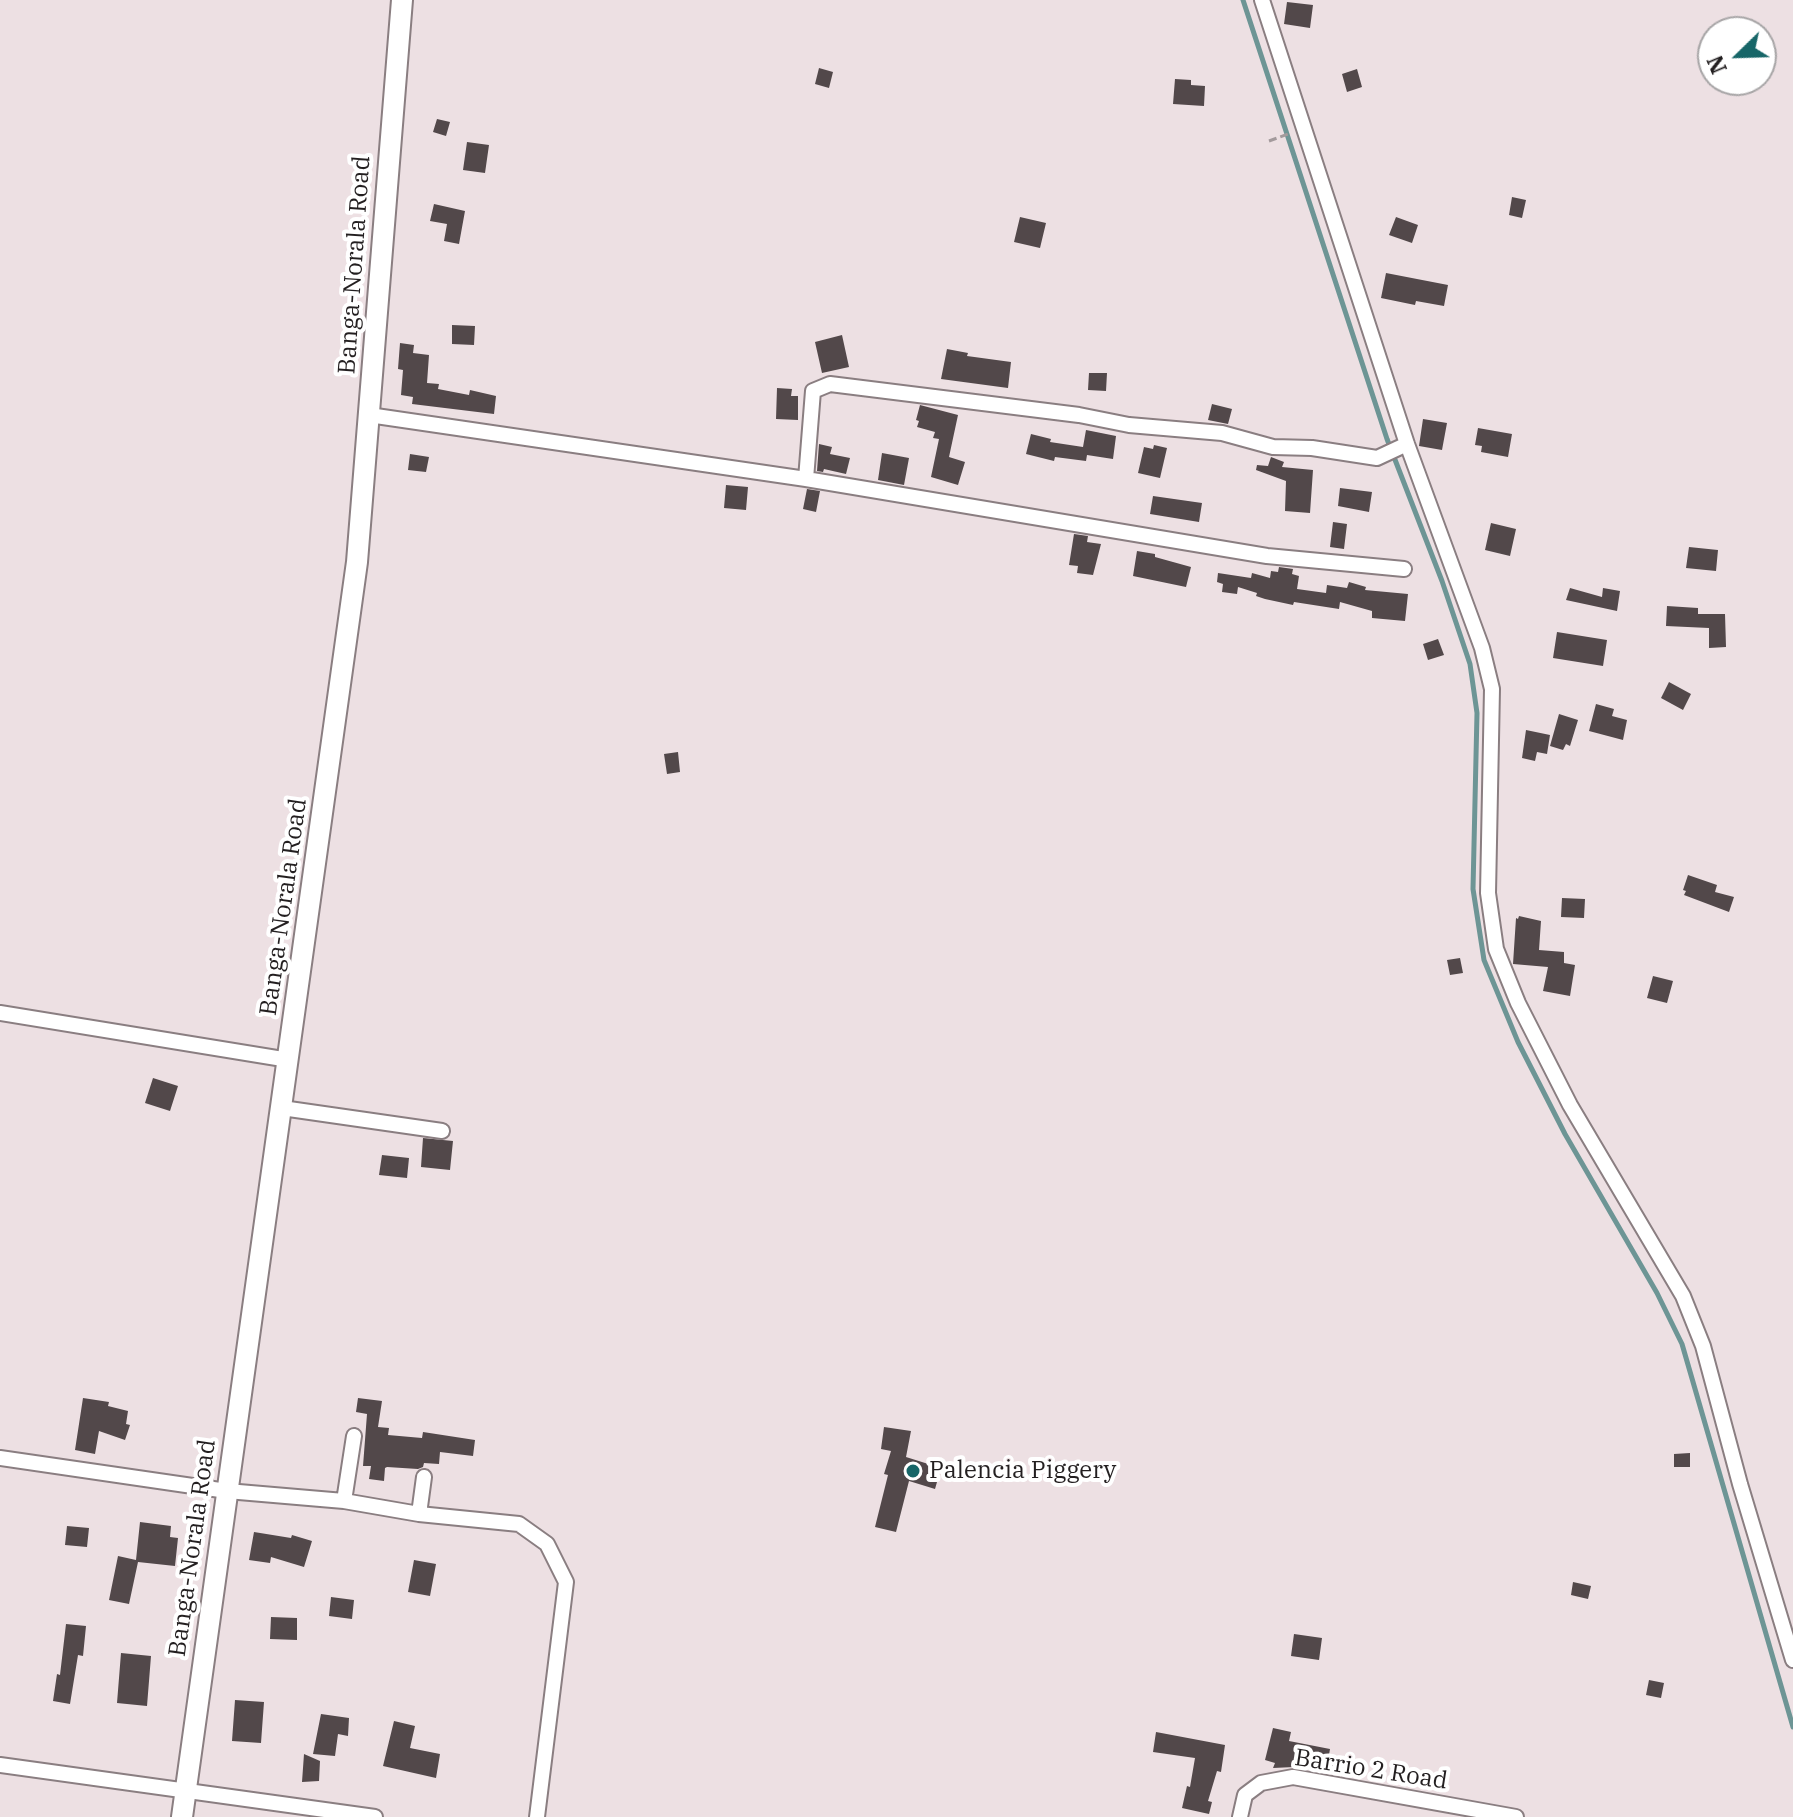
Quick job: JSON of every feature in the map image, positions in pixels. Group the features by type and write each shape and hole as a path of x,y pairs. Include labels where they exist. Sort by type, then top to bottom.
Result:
{"main road":[{"name":"Banga-Norala Road","path":"182,1817 357,562 402,0"}],"street":[{"path":"1262,0 1407,444 1473,618 1492,689 1488,893 1496,949 1518,1003 1570,1105 1683,1296 1703,1346 1740,1484 1793,1660"},
{"path":"806,479 813,391 830,384 1079,415 1129,425 1222,433 1273,447 1312,448 1377,458 1407,444"},
{"path":"369,415 806,479 1267,556 1404,569"},
{"path":"0,1013 289,1060"},
{"path":"282,1108 442,1131"},
{"path":"344,1501 354,1436"},
{"path":"0,1458 227,1491 344,1501 419,1514 519,1524 547,1544 566,1582 537,1817"},
{"path":"419,1514 424,1477"},
{"path":"0,1765 375,1817"},
{"name":"Barrio 2 Road","path":"1240,1817 1245,1795 1261,1783 1293,1777 1516,1817"}],"path":[{"path":"1269,141 1304,128"}],"building":[{"path":"1287,2 1313,5 1310,28 1284,24"},
{"path":"819,68 833,72 829,88 815,84"},
{"path":"1357,69 1362,87 1347,92 1342,74"},
{"path":"1175,79 1191,80 1191,85 1205,86 1204,106 1173,104"},
{"path":"437,119 450,122 446,136 433,132"},
{"path":"467,142 489,145 485,173 463,170"},
{"path":"1512,197 1526,200 1522,218 1509,215"},
{"path":"434,204 465,211 459,244 444,241 447,224 430,221"},
{"path":"1020,217 1046,223 1040,248 1014,242"},
{"path":"1396,217 1418,225 1412,243 1389,235"},
{"path":"1386,273 1448,285 1444,306 1416,301 1415,305 1381,298"},
{"path":"452,325 475,326 474,345 452,344"},
{"path":"842,335 849,367 822,373 815,342"},
{"path":"400,343 414,345 413,353 429,355 427,383 439,384 438,389 469,395 470,390 496,396 494,414 412,404 413,397 401,395 403,370 398,369"},
{"path":"947,349 968,353 967,356 1011,362 1008,388 941,379"},
{"path":"1089,373 1107,373 1106,391 1088,390"},
{"path":"777,388 792,389 791,396 798,396 798,420 776,419"},
{"path":"1212,404 1232,409 1228,424 1208,420"},
{"path":"920,405 958,415 949,457 965,462 958,485 931,477 939,439 933,438 935,432 917,427"},
{"path":"1423,419 1447,423 1442,450 1419,446"},
{"path":"1478,428 1512,434 1508,457 1481,452 1482,446 1475,445"},
{"path":"1086,430 1116,436 1113,459 1087,455 1086,461 1055,457 1054,461 1026,454 1031,434 1051,439 1050,442 1083,447"},
{"path":"819,444 832,447 830,454 850,458 846,474 824,469 823,472 817,471"},
{"path":"1154,445 1167,448 1160,478 1138,473 1144,447 1153,449"},
{"path":"882,453 909,458 904,485 878,480"},
{"path":"410,454 429,457 426,472 408,470"},
{"path":"1271,457 1284,462 1282,467 1313,470 1310,513 1285,511 1286,481 1256,470 1257,465 1268,466"},
{"path":"726,485 748,487 746,510 724,508"},
{"path":"1340,488 1372,492 1369,512 1338,506"},
{"path":"807,489 820,491 816,512 803,509"},
{"path":"1153,496 1202,503 1199,522 1150,514"},
{"path":"1333,522 1347,524 1344,549 1330,547"},
{"path":"1491,523 1516,529 1510,556 1485,550"},
{"path":"1074,534 1088,536 1087,542 1101,544 1093,575 1077,573 1078,566 1069,565"},
{"path":"1689,547 1718,550 1716,571 1686,568"},
{"path":"1137,551 1191,567 1186,587 1133,576"},
{"path":"1279,567 1293,569 1292,574 1299,576 1297,589 1326,593 1327,585 1347,588 1349,582 1366,587 1365,590 1408,594 1405,621 1372,618 1372,611 1340,602 1339,609 1265,599 1238,587 1237,594 1222,592 1223,584 1217,582 1218,573 1251,578 1252,573 1270,578 1271,571 1278,572"},
{"path":"1570,588 1602,597 1603,588 1620,591 1617,611 1566,600"},
{"path":"1667,606 1698,608 1698,614 1725,614 1726,647 1709,648 1709,628 1666,626"},
{"path":"1557,632 1607,640 1603,666 1553,658"},
{"path":"1438,639 1444,655 1428,660 1423,644"},
{"path":"1669,682 1691,694 1683,710 1661,698"},
{"path":"1596,704 1614,709 1612,716 1627,720 1623,740 1589,731"},
{"path":"1559,714 1578,720 1570,746 1566,744 1563,750 1550,746"},
{"path":"1526,730 1550,735 1547,754 1537,752 1535,761 1522,758"},
{"path":"678,752 680,772 667,774 664,754"},
{"path":"1688,875 1717,885 1715,892 1734,897 1729,912 1684,895"},
{"path":"1562,898 1585,899 1584,918 1561,917"},
{"path":"1516,918 1541,921 1539,950 1564,952 1564,963 1575,965 1570,996 1543,991 1548,967 1513,964"},
{"path":"1460,958 1463,973 1450,975 1447,960"},
{"path":"1653,976 1673,981 1667,1003 1647,998"},
{"path":"153,1078 178,1086 170,1111 145,1103"},
{"path":"423,1138 453,1141 450,1170 421,1167"},
{"path":"382,1155 409,1158 407,1178 379,1175"},
{"path":"83,1398 109,1402 108,1406 128,1411 126,1424 130,1425 125,1440 99,1431 95,1454 75,1450"},
{"path":"358,1398 382,1401 378,1427 389,1428 388,1435 422,1438 423,1432 475,1440 473,1456 440,1452 439,1464 424,1463 418,1469 387,1467 384,1481 369,1479 371,1466 363,1466 367,1414 356,1412"},
{"path":"884,1427 911,1431 906,1457 941,1468 935,1489 909,1481 896,1532 875,1527 891,1451 881,1449"},
{"path":"1690,1453 1690,1467 1674,1467 1674,1454"},
{"path":"140,1522 171,1526 170,1537 178,1538 175,1566 138,1562 129,1604 109,1600 118,1556 136,1560"},
{"path":"67,1526 89,1528 87,1547 65,1545"},
{"path":"254,1532 291,1538 292,1535 312,1541 304,1567 271,1557 270,1563 249,1560"},
{"path":"414,1560 436,1564 430,1596 408,1592"},
{"path":"1573,1582 1591,1586 1588,1599 1571,1595"},
{"path":"331,1597 354,1600 352,1619 329,1616"},
{"path":"271,1617 297,1618 297,1640 270,1639"},
{"path":"66,1624 86,1626 83,1656 78,1655 70,1704 53,1701 57,1674 60,1675"},
{"path":"1294,1634 1322,1638 1319,1660 1291,1656"},
{"path":"121,1653 151,1656 147,1706 117,1703"},
{"path":"1649,1680 1664,1683 1661,1698 1646,1695"},
{"path":"235,1700 264,1702 261,1743 232,1741"},
{"path":"321,1714 349,1718 348,1736 338,1734 335,1756 313,1754"},
{"path":"394,1721 415,1726 410,1748 440,1754 436,1778 383,1766"},
{"path":"1273,1728 1291,1732 1289,1741 1330,1749 1329,1755 1338,1756 1336,1770 1295,1764 1294,1767 1273,1768 1275,1763 1265,1760"},
{"path":"1156,1732 1225,1745 1221,1772 1217,1771 1208,1801 1212,1802 1209,1814 1182,1808 1187,1786 1190,1787 1195,1758 1153,1752"},
{"path":"304,1754 320,1761 319,1781 302,1782"}],"waterway":[{"path":"1243,0 1387,439 1442,581 1470,664 1477,713 1473,889 1484,960 1518,1042 1565,1134 1657,1293 1682,1344 1793,1727"}],"place":[{"name":"Palencia Piggery","path":"913,1471"}]}
